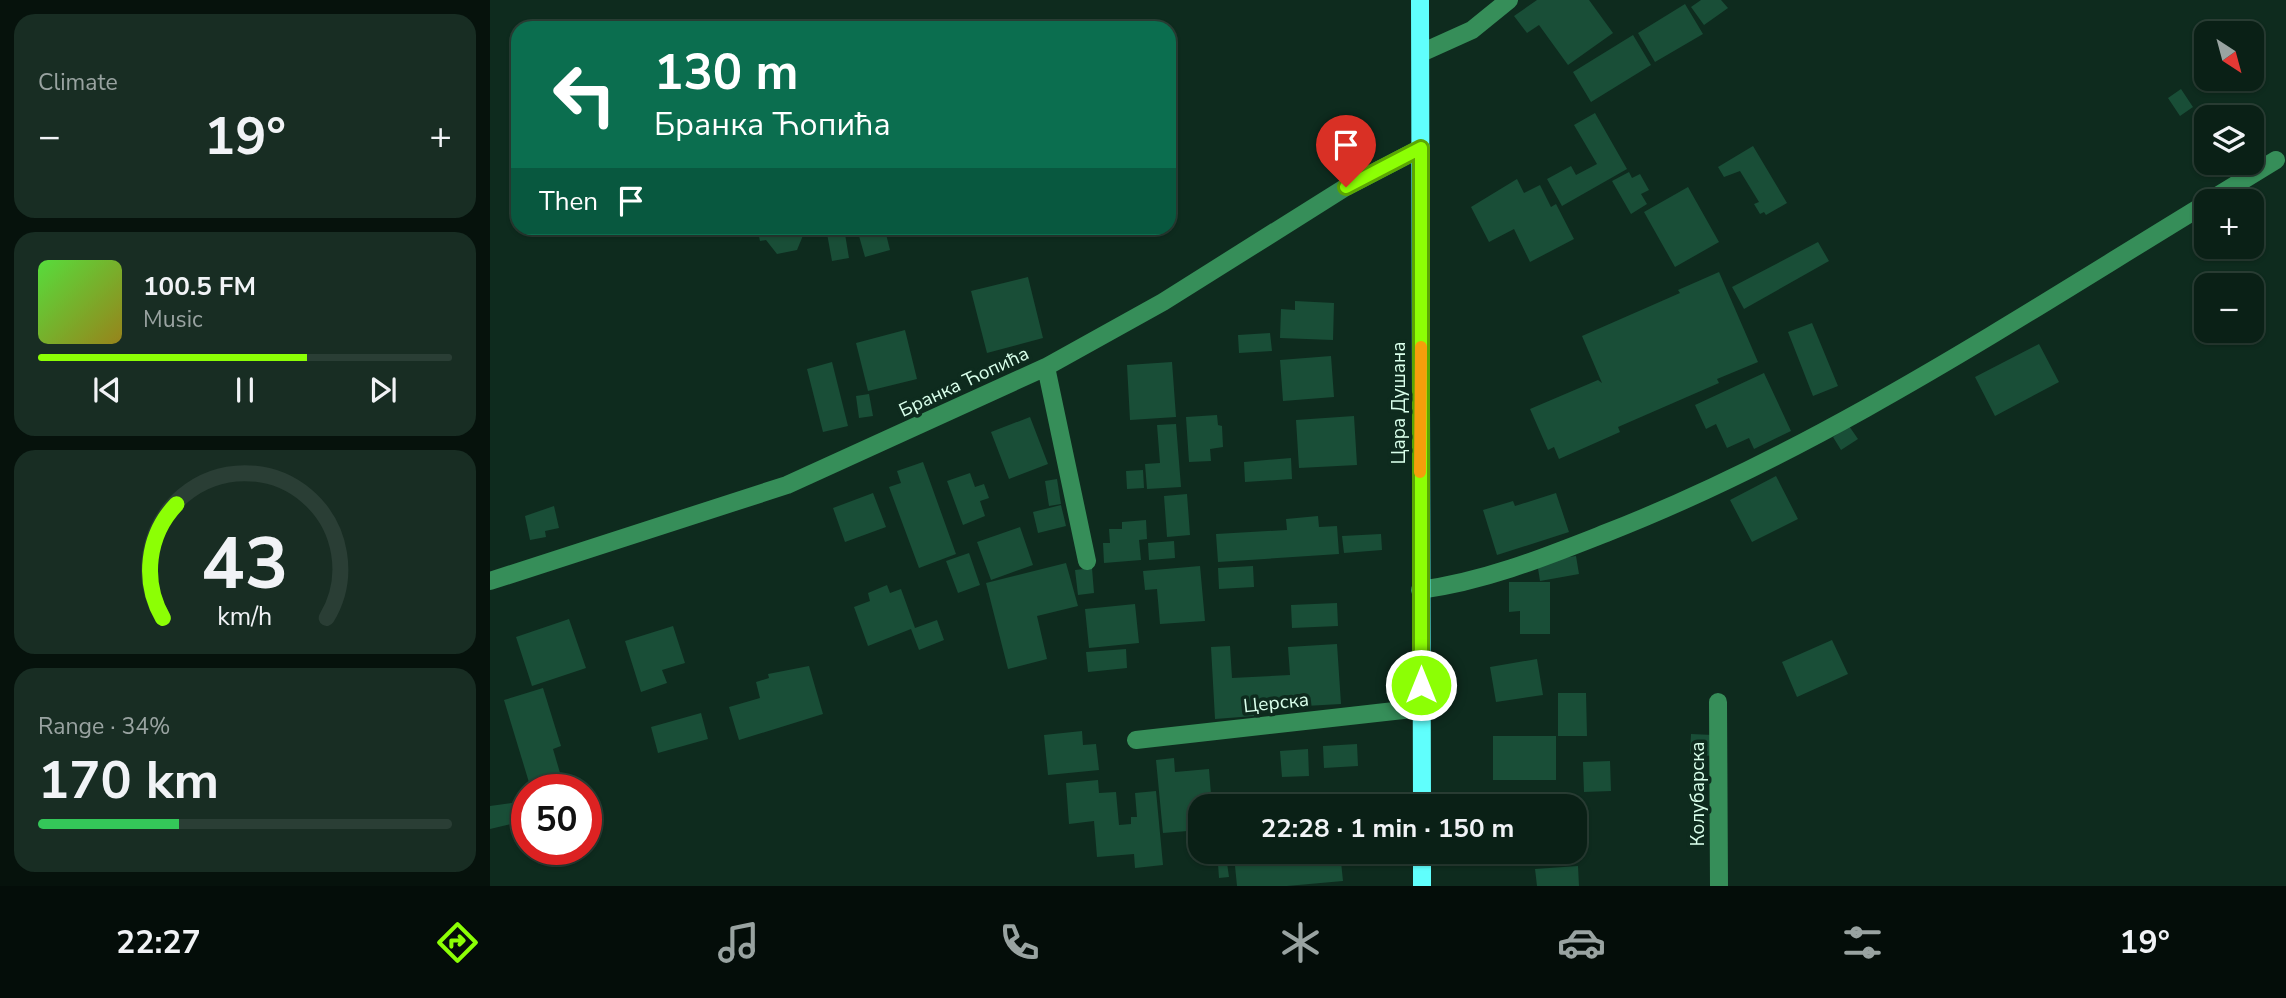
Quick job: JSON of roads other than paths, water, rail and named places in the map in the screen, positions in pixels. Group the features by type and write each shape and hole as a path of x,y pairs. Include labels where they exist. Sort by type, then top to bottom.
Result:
{"main road":[{"name":"Цара Душана","path":"1420,0 1422,794"},
{"path":"1422,864 1422,886"}],"street":[{"path":"1421,53 1472,30 1509,0"},
{"name":"Бранка Ћопића","path":"490,581 788,485 1046,367 1163,302 1346,187 1421,148"},
{"path":"2229,189 2276,160"},
{"path":"1420,590 1479,580 1519,567 1643,519 1768,462 2005,326 2194,211"},
{"path":"1046,367 1087,561"},
{"name":"Колубарска","path":"1718,702 1720,886"},
{"name":"Церска","path":"1136,740 1421,708"}]}
